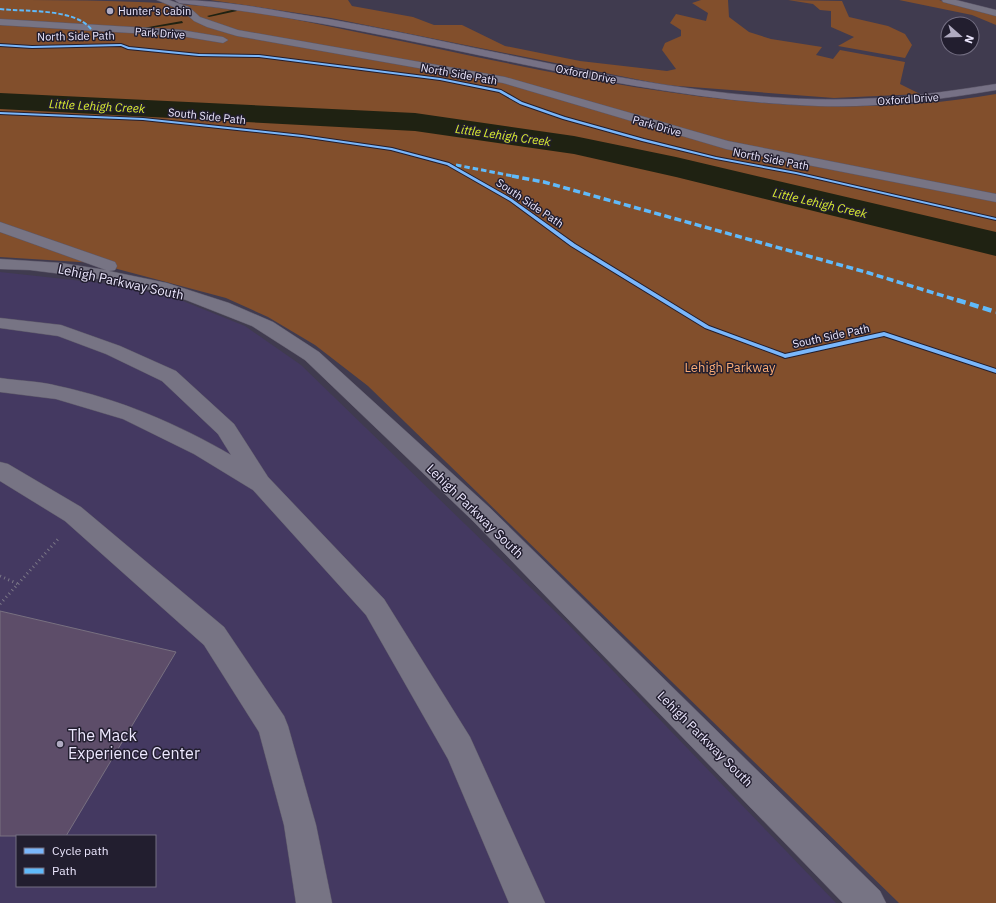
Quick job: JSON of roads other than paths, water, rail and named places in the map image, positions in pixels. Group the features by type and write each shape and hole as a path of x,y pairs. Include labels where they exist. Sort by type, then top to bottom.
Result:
{"main road":[{"name":"Oxford Drive","path":"179,0 296,16 626,82 721,96 801,101 876,101 948,95 996,87"}],"street":[{"name":"Park Drive","path":"161,0 186,9 197,19 222,30 505,80 726,144 996,198"},
{"path":"946,0 996,12"},
{"name":"Park Drive","path":"0,22 163,32 256,44 320,48"},
{"path":"0,227 193,296"},
{"name":"Lehigh Parkway South","path":"0,264 47,267 90,273 142,283 193,296 251,318 283,336 312,356 486,520 868,903"},
{"path":"0,324 61,331 113,350 169,376 226,429 261,484 375,607 459,748 527,903"},
{"path":"0,385 57,392 130,414 202,448 261,484"},
{"path":"0,470 73,514 214,636 273,726 300,825 314,903"}],"waterway":[{"path":"209,16 236,10"},
{"path":"145,28 182,22"},
{"name":"Little Lehigh Creek","path":"0,101 415,122 574,145 676,167 996,244"}],"place":[{"name":"Hunter's Cabin","path":"110,11"},
{"name":"The Mack Experience Center","path":"60,744"}],"park label":[{"name":"Lehigh Parkway","path":"730,367"}]}
